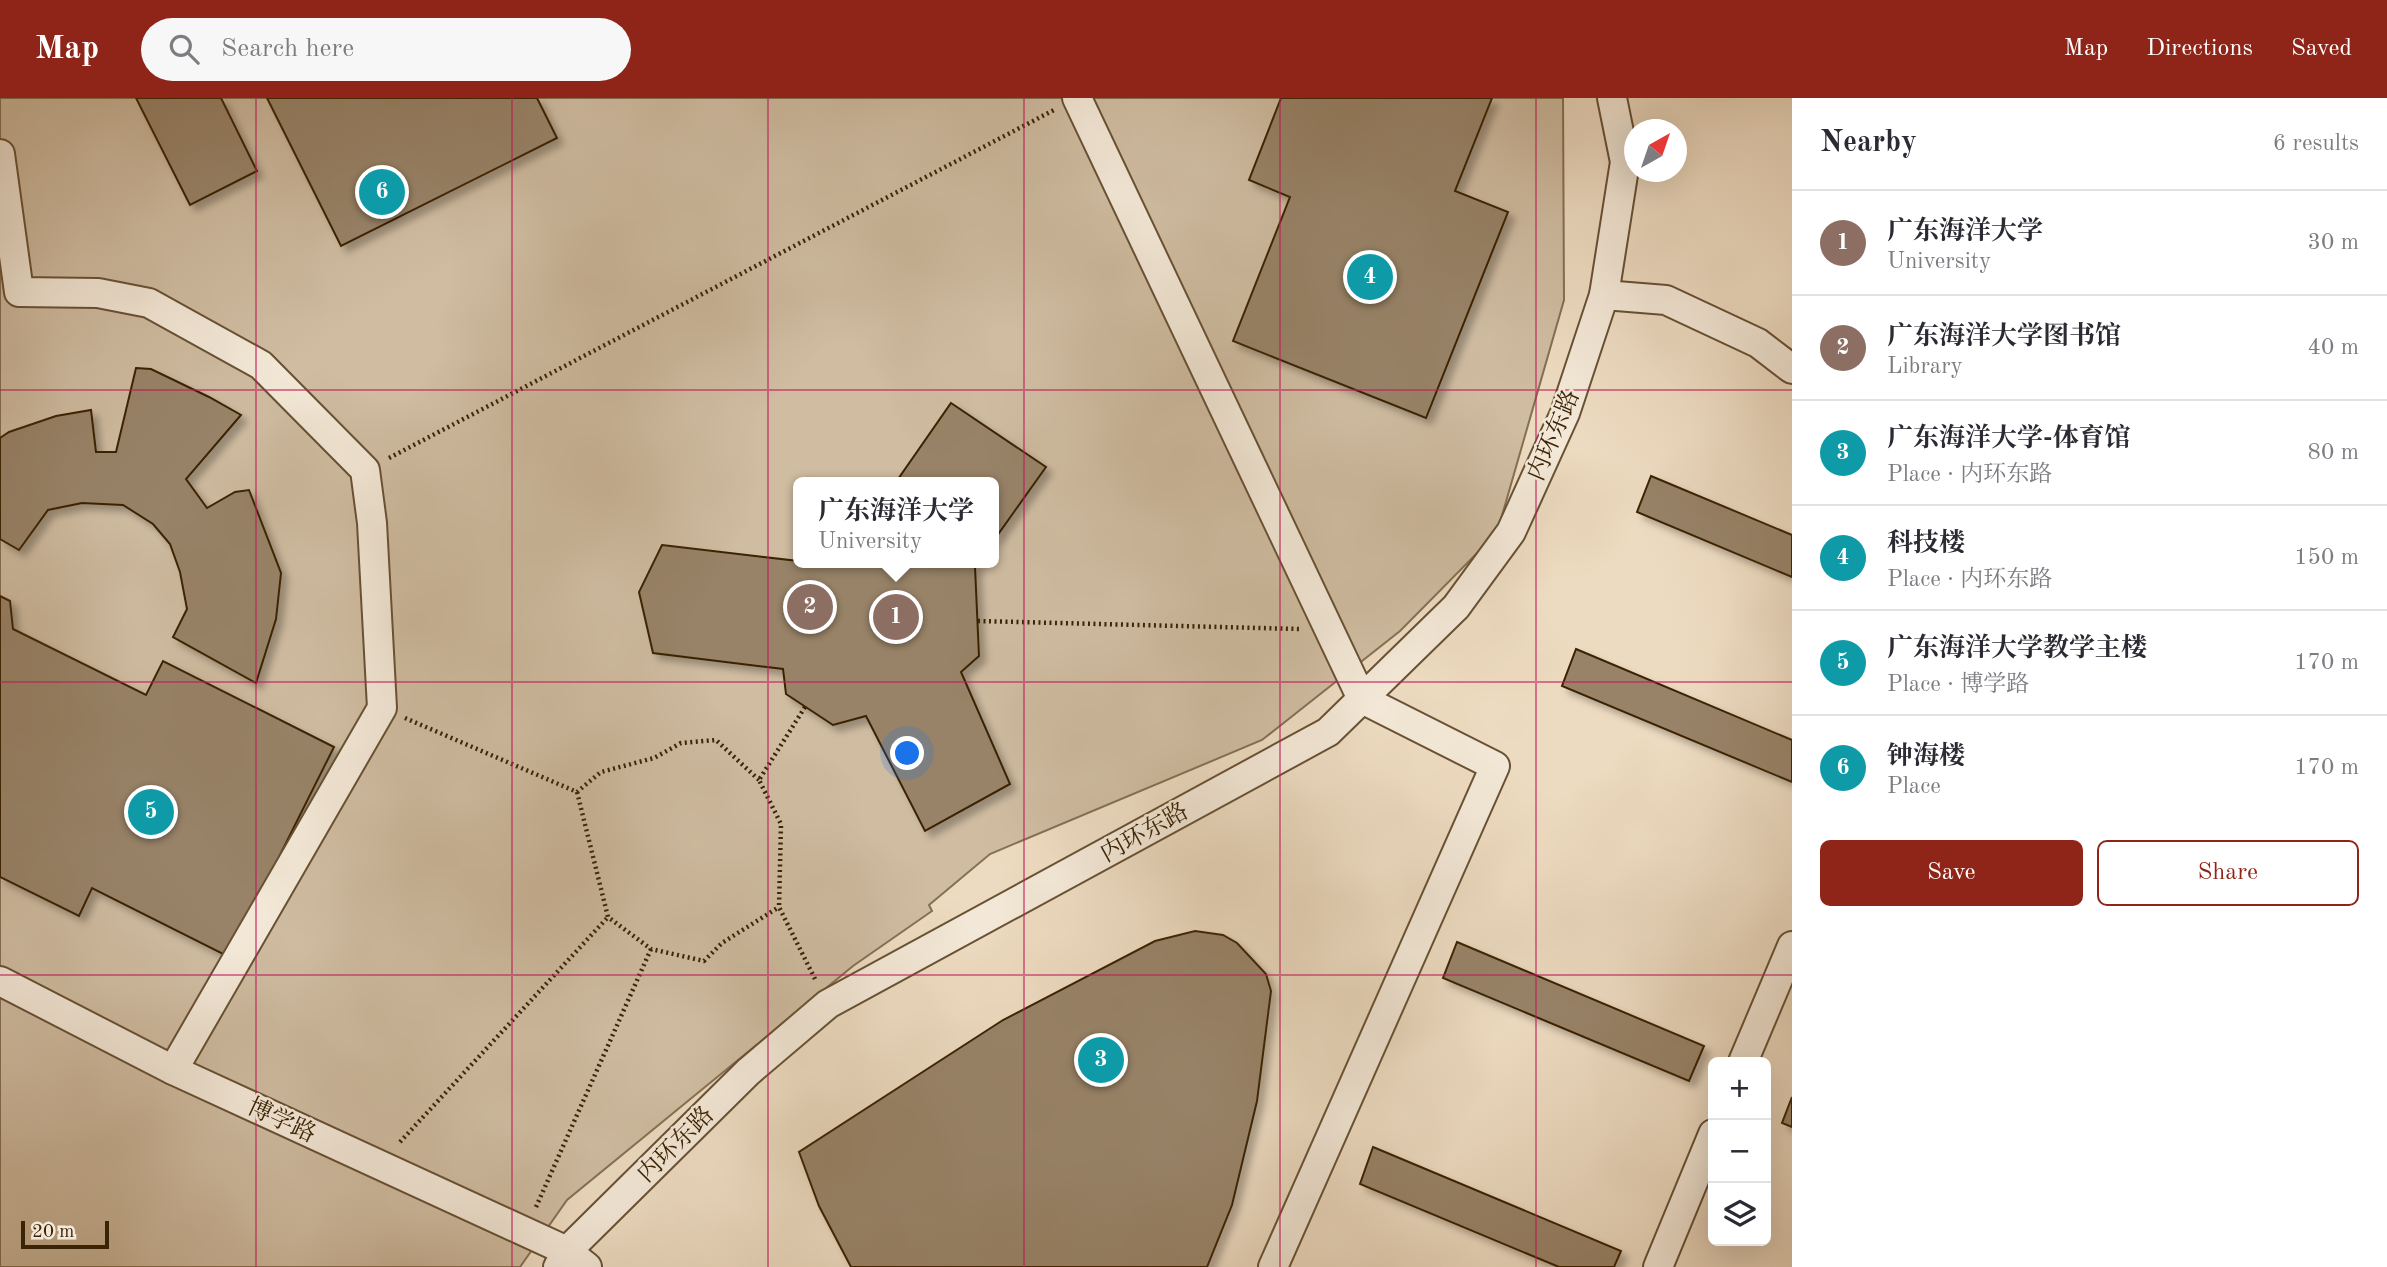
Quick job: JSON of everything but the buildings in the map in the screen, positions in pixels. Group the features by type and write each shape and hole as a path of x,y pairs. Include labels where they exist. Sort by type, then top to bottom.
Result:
{"street":[{"path":"1077,98 1362,699 1495,766 1273,1267"},
{"name":"内环东路","path":"571,1262 748,1072 828,1004 1328,732 1456,607 1511,532 1565,413 1604,295 1625,162 1612,98"},
{"path":"0,154 10,299 98,293 149,303 261,365 365,470 372,523 382,708 173,1070"},
{"path":"1604,295 1666,300 1758,344 1792,369"},
{"path":"1745,1057 1792,946"},
{"name":"博学路","path":"0,981 173,1070 525,1232 571,1262"},
{"path":"1658,1267 1708,1146"}],"path":[{"path":"365,470 1077,98"},
{"path":"978,621 1329,630"},
{"path":"759,780 805,707"},
{"path":"382,708 577,792"},
{"path":"577,792 601,772 654,758 681,744 716,740 759,780 782,824 779,907 828,1004"},
{"path":"577,792 608,917 651,949 704,961 722,943 779,907"},
{"path":"379,1165 608,917"},
{"path":"525,1232 651,949"}],"shaded area":[{"path":"0,98 1563,98 1564,300 1497,533 1400,631 1262,740 990,854 929,905 932,911 853,966 567,1200 520,1267 0,1267"}],"place":[{"name":"钟海楼","path":"382,192"},
{"name":"科技楼","path":"1370,277"},
{"name":"广东海洋大学图书馆","path":"810,607"},
{"name":"广东海洋大学","path":"896,617"},
{"name":"广东海洋大学教学主楼","path":"151,812"},
{"name":"广东海洋大学-体育馆","path":"1101,1060"}]}
